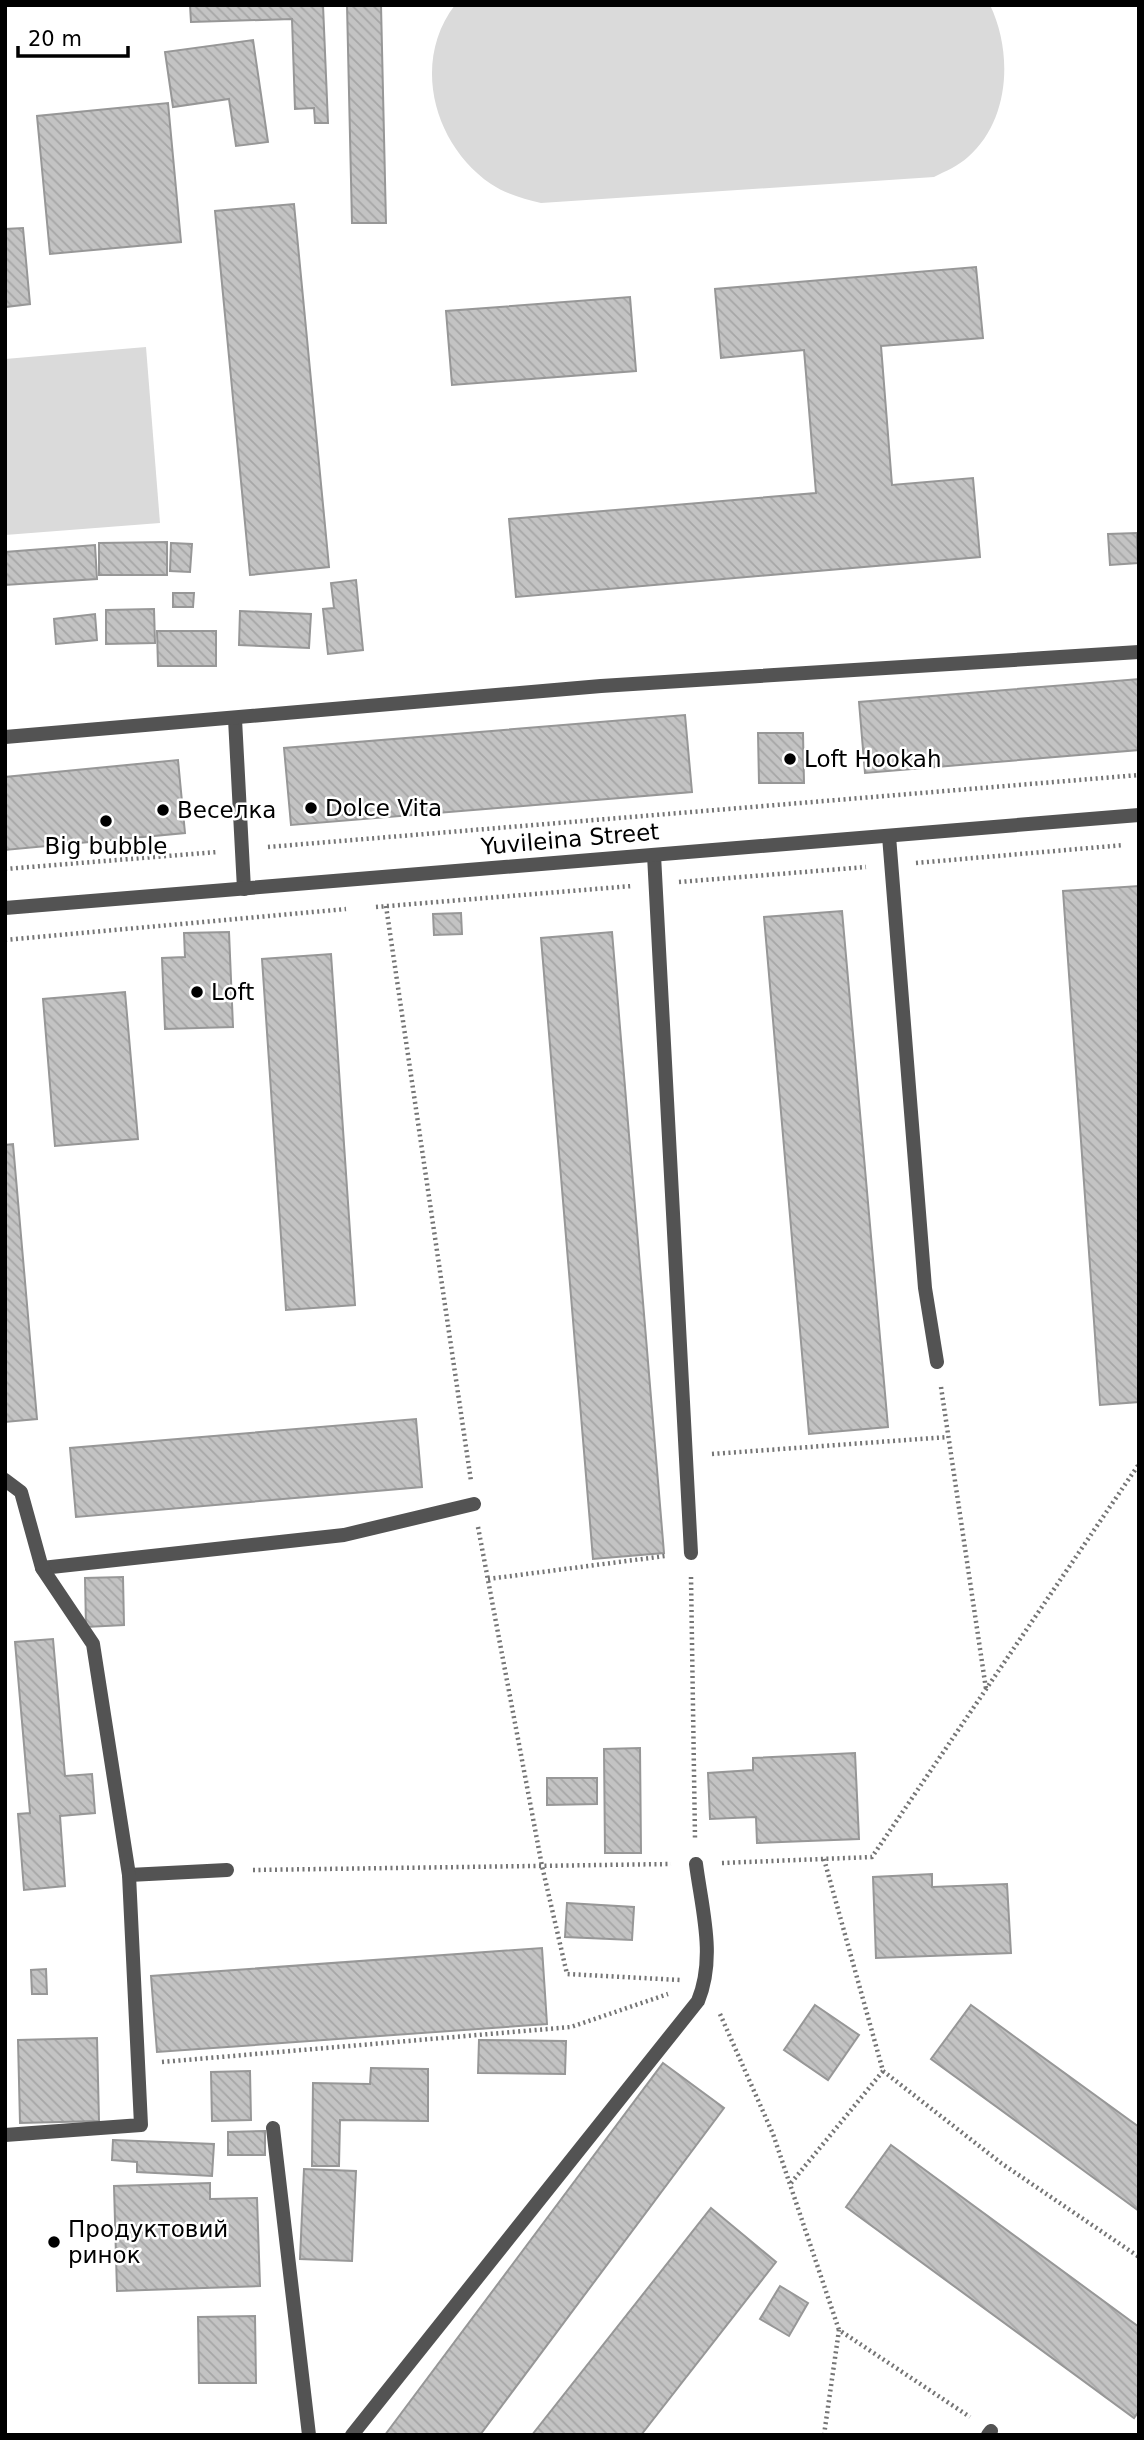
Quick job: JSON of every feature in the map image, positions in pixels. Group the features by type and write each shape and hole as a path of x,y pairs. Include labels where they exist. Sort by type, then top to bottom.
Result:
{"street":[{"path":"5,737 601,686 1139,652"},
{"path":"236,719 244,889"},
{"name":"Yuvileina Street","path":"5,908 1139,815"},
{"path":"890,836 925,1288 937,1362"},
{"path":"654,855 691,1553"},
{"path":"5,1480 21,1492 43,1568 93,1644 129,1875 141,2125 5,2135"},
{"path":"43,1568 344,1535 474,1504"},
{"path":"352,2435 698,2001 706,1982 709,1955 696,1864"},
{"path":"129,1875 227,1870"},
{"path":"273,2128 309,2435"}],"path":[{"path":"5,869 1139,775"},
{"path":"374,907 1126,845"},
{"path":"5,940 349,909"},
{"path":"937,1362 986,1689"},
{"path":"686,1456 948,1437"},
{"path":"227,1870 696,1864 872,1857 1139,1464"},
{"path":"488,1579 691,1553 696,1864"},
{"path":"824,1859 883,2071 1001,2163 1139,2256"},
{"path":"138,2064 571,2027 706,1982 773,2134 839,2330 824,2435"},
{"path":"790,2184 883,2071"},
{"path":"839,2330 989,2433"}],"shaded area":[{"path":"455,5 990,5 1002,44 1003,85 992,124 982,142 964,160 934,177 541,203 491,184 471,167 455,148 443,125 435,101 432,76 434,52 442,27"},
{"path":"146,347 160,523 5,535 5,359"}],"building":[{"path":"190,5 323,5 328,123 315,123 314,108 295,109 292,19 191,22"},
{"path":"347,5 381,5 386,223 352,223"},
{"path":"253,40 268,142 236,146 229,99 173,107 165,52"},
{"path":"168,103 181,242 50,254 37,116"},
{"path":"294,204 329,567 250,575 215,211"},
{"path":"23,228 30,304 5,307 5,229"},
{"path":"976,267 983,338 881,346 892,485 973,478 980,557 516,597 509,519 816,493 804,350 721,358 715,289"},
{"path":"630,297 636,371 452,385 446,311"},
{"path":"1137,533 1138,563 1110,565 1108,534"},
{"path":"167,542 167,575 99,575 99,543"},
{"path":"171,543 192,544 190,572 170,571"},
{"path":"95,545 97,579 5,585 5,552"},
{"path":"356,580 363,650 328,654 323,609 334,608 331,583"},
{"path":"173,593 194,593 193,607 173,607"},
{"path":"154,609 155,643 106,644 106,610"},
{"path":"240,611 311,614 309,648 239,645"},
{"path":"95,614 97,640 56,644 54,619"},
{"path":"157,631 216,631 216,666 158,666"},
{"path":"1139,679 1139,750 865,773 859,702"},
{"path":"685,715 692,792 291,825 284,748"},
{"path":"758,733 803,733 804,783 759,783"},
{"path":"178,760 185,833 5,850 5,777"},
{"path":"1139,886 1139,1402 1100,1405 1063,891"},
{"path":"842,911 888,1427 809,1434 764,917"},
{"path":"461,913 462,934 434,935 433,914"},
{"name":"Loft","path":"229,932 233,1027 165,1029 162,958 185,957 184,933"},
{"path":"612,932 664,1553 593,1559 541,938"},
{"path":"331,954 355,1305 286,1310 262,959"},
{"path":"125,992 138,1139 55,1146 43,999"},
{"path":"13,1144 37,1419 5,1422 5,1145"},
{"path":"416,1419 422,1487 76,1517 70,1448"},
{"path":"123,1577 124,1625 86,1627 85,1578"},
{"path":"53,1639 65,1776 92,1774 95,1813 60,1816 65,1886 24,1890 18,1814 30,1813 15,1642"},
{"path":"640,1748 641,1853 605,1853 604,1749"},
{"path":"855,1753 859,1839 757,1843 756,1817 710,1819 708,1773 753,1770 753,1758"},
{"path":"547,1778 597,1778 597,1804 547,1805"},
{"path":"932,1874 932,1887 1007,1884 1011,1953 876,1958 873,1877"},
{"path":"567,1903 634,1907 632,1940 565,1937"},
{"path":"542,1948 547,2024 157,2052 151,1976"},
{"path":"46,1969 47,1994 32,1994 31,1970"},
{"path":"815,2005 859,2035 828,2080 784,2050"},
{"path":"971,2005 1139,2127 1139,2211 931,2059"},
{"path":"97,2038 99,2121 20,2123 18,2040"},
{"path":"479,2040 566,2041 565,2074 478,2073"},
{"path":"663,2063 724,2108 480,2435 385,2435"},
{"path":"371,2068 428,2069 428,2121 340,2120 339,2166 312,2166 313,2083 370,2084"},
{"path":"250,2071 251,2120 212,2121 211,2072"},
{"path":"265,2131 265,2155 228,2155 228,2132"},
{"path":"113,2140 214,2144 212,2176 137,2172 137,2162 112,2160"},
{"path":"891,2145 1139,2327 1139,2411 1134,2418 846,2207"},
{"path":"304,2169 356,2171 352,2261 300,2259"},
{"path":"210,2183 210,2199 257,2198 260,2286 117,2291 114,2186"},
{"path":"711,2208 776,2262 641,2435 532,2435"},
{"path":"780,2286 808,2303 789,2336 760,2319"},
{"path":"255,2316 256,2383 199,2383 198,2317"}],"place":[{"name":"Loft Hookah","path":"790,759"},
{"name":"Dolce Vita","path":"311,808"},
{"name":"Веселка","path":"163,810"},
{"name":"Big bubble","path":"106,821"},
{"name":"Loft","path":"197,992"},
{"name":"Продуктовий ринок","path":"54,2242"}]}
